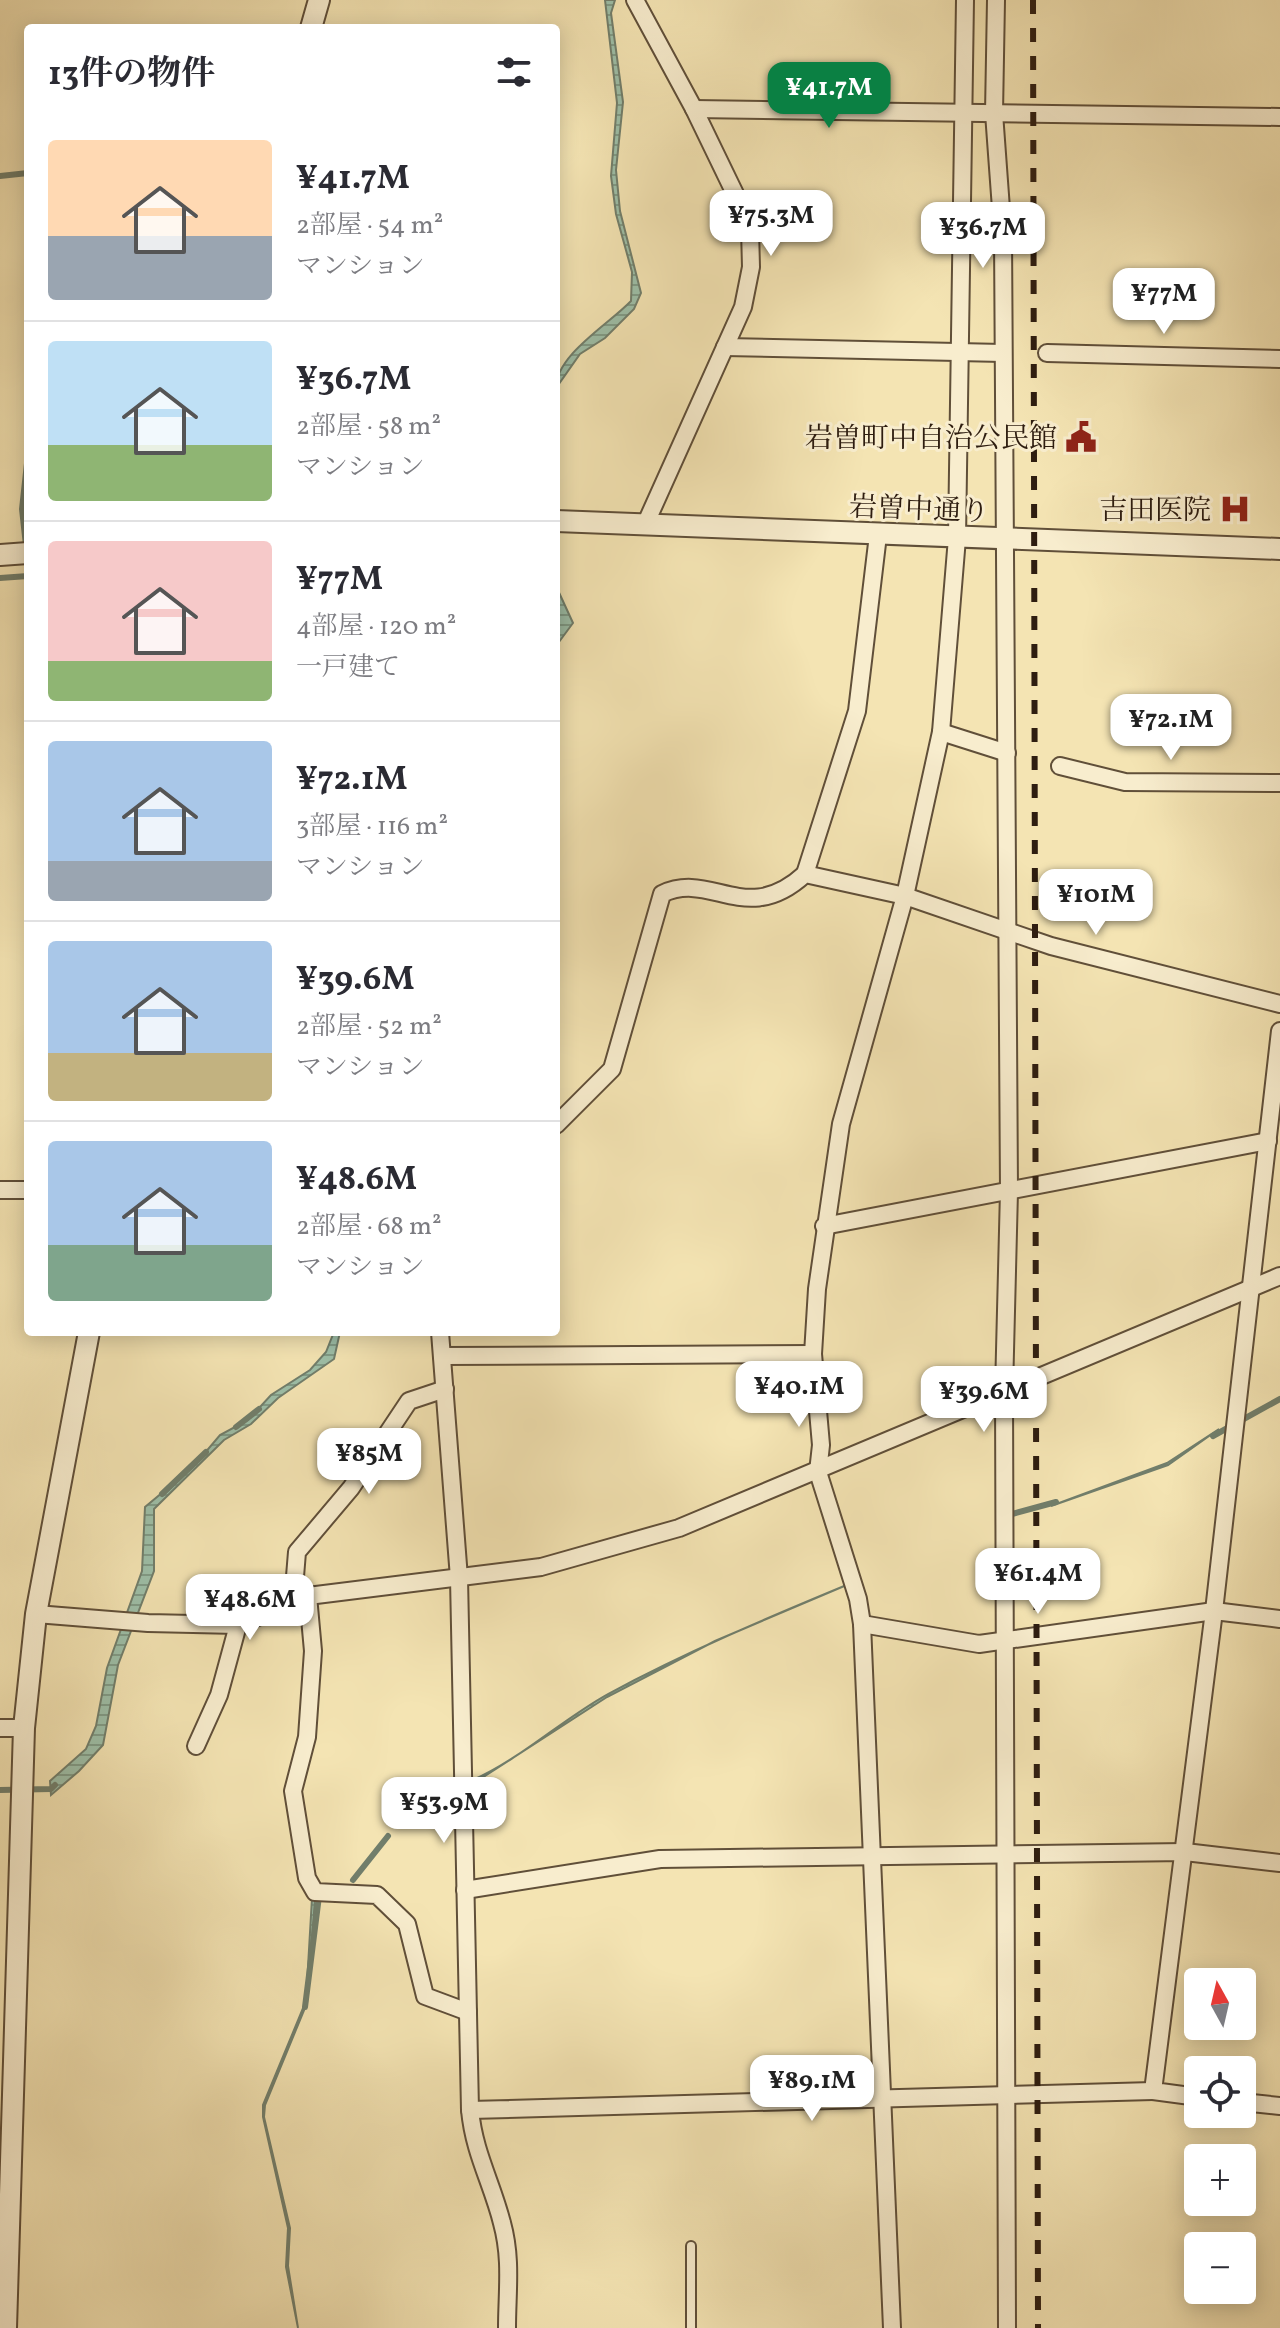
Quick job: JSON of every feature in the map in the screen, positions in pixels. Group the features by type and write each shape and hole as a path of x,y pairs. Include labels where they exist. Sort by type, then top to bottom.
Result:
{"street":[{"path":"312,24 319,0"},
{"path":"635,0 694,109 750,229 751,267 746,293 725,347 645,525"},
{"path":"892,2328 862,1624 858,1599 818,1472 821,1445 813,1354 824,1226 841,1124 905,896 941,732 957,538 965,0"},
{"path":"996,0 994,113 1003,236 1007,753 1009,1191 1004,1391 1007,2328"},
{"path":"694,109 1280,117"},
{"path":"725,347 1003,353"},
{"path":"1047,353 1280,359"},
{"name":"岩曽中通り","path":"560,521 1280,549"},
{"path":"560,1121 612,1069 662,894 676,887 746,899 774,897 805,874 857,711 878,535"},
{"path":"0,555 24,553"},
{"path":"941,732 1007,753"},
{"path":"1060,766 1125,782 1280,783"},
{"path":"805,874 905,896 1007,928 1051,946 1280,1004"},
{"path":"1153,2091 1214,1611 1280,1031"},
{"path":"824,1226 1268,1141"},
{"path":"0,1190 24,1190"},
{"path":"36,1614 238,1625 300,1598 541,1567 679,1528 1280,1276"},
{"path":"6,2328 24,1728 36,1614 88,1336"},
{"path":"440,1336 459,1578 470,2110 473,2143 502,2222 507,2248 511,2273 507,2328"},
{"path":"442,1356 813,1354"},
{"path":"445,1389 409,1401 351,1488 297,1552 300,1598 313,1651 307,1737 293,1791 307,1878 315,1892 377,1895 407,1924 425,1996 468,2012"},
{"path":"862,1624 979,1644 1214,1611 1280,1619"},
{"path":"196,1746 219,1695 238,1625"},
{"path":"0,1728 24,1728"},
{"path":"465,1890 660,1859 1185,1852 1280,1863"},
{"path":"470,2110 880,2101 1153,2091 1184,2095"},
{"path":"1256,2103 1280,2106"}],"lane":[{"path":"691,2246 691,2328"}],"shaded area":[{"path":"605,0 615,0 611,13 623,102 616,170 620,211 641,293 634,309 605,338 580,354 560,382 560,372 574,352 631,301 632,272 616,214 611,176 617,103"},
{"path":"560,595 573,623 560,641"},
{"path":"332,1336 339,1336 334,1359 278,1398 251,1424 224,1440 154,1509 154,1571 118,1665 103,1745 51,1795 50,1781 86,1749 96,1726 107,1668 142,1571 145,1507 193,1467 220,1435 248,1420 271,1395 310,1370 326,1352"},
{"path":"1219,1429 1168,1465 1051,1506 1167,1463"},
{"path":"708,1645 607,1697 511,1759 608,1694"},
{"path":"508,1761 474,1783 473,1780"},
{"path":"312,1898 315,1899 307,2003 265,2105 264,2117 290,2228 288,2266 298,2328 286,2267 288,2228 263,2117 263,2105 306,2001"}],"waterway":[{"path":"0,176 24,173"},
{"path":"24,491 24,527"},
{"path":"0,578 24,576"},
{"path":"1213,1436 1280,1399"},
{"path":"236,1427 259,1409"},
{"path":"162,1494 206,1452"},
{"path":"1005,1516 1056,1502"},
{"path":"0,1790 51,1789 55,1785"},
{"path":"353,1880 388,1836"},
{"path":"305,2007 319,1896"}],"railway":[{"path":"1033,0 1038,2328"}],"place":[{"name":"岩曽町中自治公民館","path":"1081,437"},
{"name":"吉田医院","path":"1235,509"}]}
